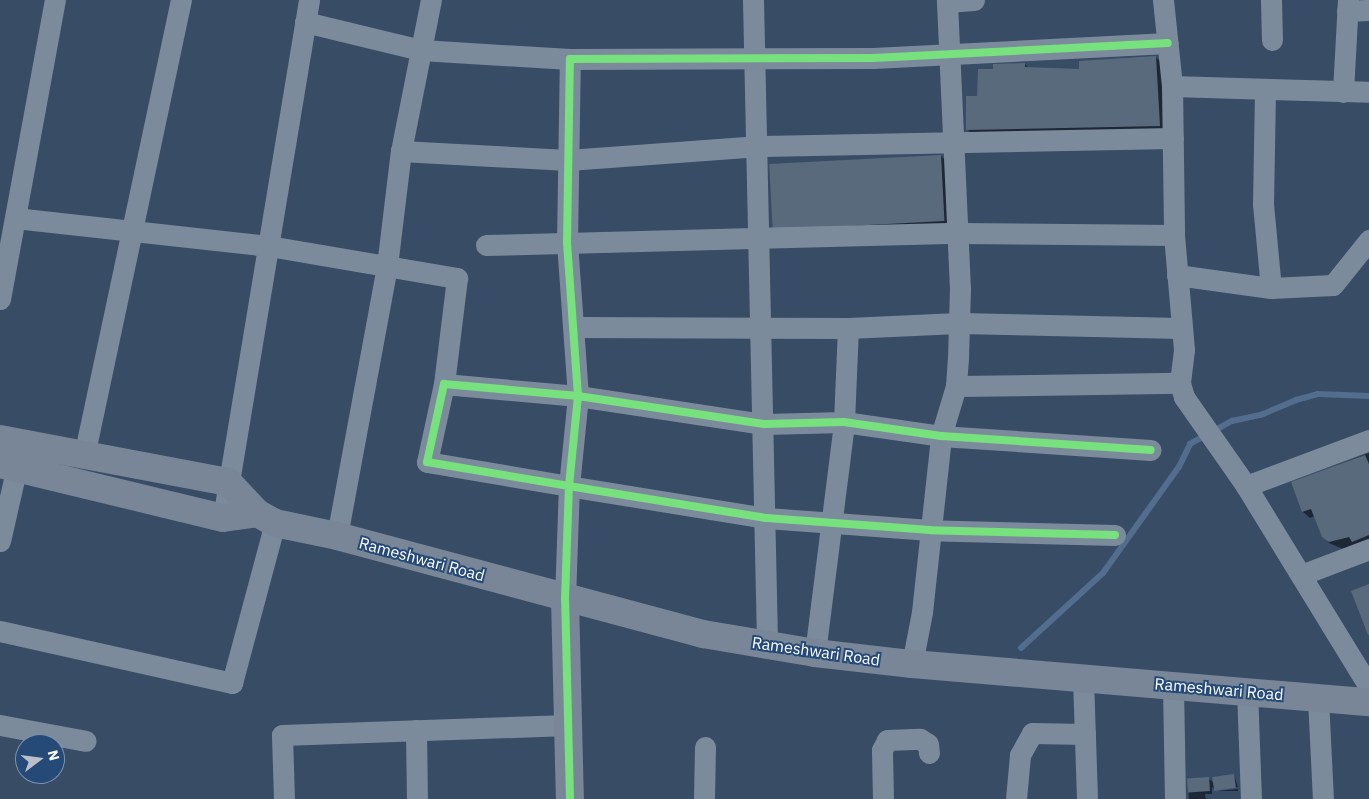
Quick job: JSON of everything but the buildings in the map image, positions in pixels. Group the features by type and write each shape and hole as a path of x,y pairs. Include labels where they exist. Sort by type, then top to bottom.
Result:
{"main road":[{"path":"10,453 84,456 228,482 266,518"},
{"path":"10,453 223,518 266,518"},
{"name":"Rameshwari Road","path":"266,518 702,634 815,653 912,664 1247,690 1318,698 1366,695"},
{"path":"565,599 570,799"}],"street":[{"path":"0,299 55,0"},
{"path":"84,456 181,0"},
{"path":"223,518 309,0"},
{"path":"337,536 387,266 401,151 431,0"},
{"path":"754,0 761,239 767,644"},
{"path":"912,664 941,436 956,386 958,233 947,1 974,0"},
{"path":"1163,0 1172,86 1174,235 1180,328 1184,350 1180,383 1184,398 1207,434 1246,486 1301,575 1366,695"},
{"path":"1271,0 1272,40"},
{"path":"1343,92 1347,5 1369,10"},
{"path":"305,22 421,50 570,59 755,56 873,58 950,52 1168,43"},
{"path":"565,599 569,486 578,396 568,242 570,59"},
{"path":"1172,86 1264,91 1369,92"},
{"path":"1264,91 1263,204 1271,288"},
{"path":"401,151 568,160 758,146 1173,138"},
{"path":"15,218 269,246 457,278 444,384 427,462 766,518 930,530 1115,535"},
{"path":"486,245 958,233 1174,235"},
{"path":"1177,274 1271,288 1332,285 1369,240"},
{"path":"575,328 848,328 958,323 1180,328"},
{"path":"815,653 844,422 848,328"},
{"path":"956,386 1180,383"},
{"path":"444,384 578,396 764,424 844,422 941,436 1151,450"},
{"path":"1246,486 1369,440"},
{"path":"0,541 10,453"},
{"path":"0,631 232,684 266,518"},
{"path":"1301,575 1369,549"},
{"path":"1083,678 1087,799"},
{"path":"1173,685 1175,799"},
{"path":"1247,690 1251,799"},
{"path":"1318,698 1323,799"},
{"path":"0,725 86,741"},
{"path":"284,799 282,735 568,725"},
{"path":"416,730 417,799"},
{"path":"1016,799 1020,756 1032,733 1085,734"},
{"path":"883,799 882,750 887,740 920,739 928,744 929,753"},
{"path":"704,799 705,747"}],"waterway":[{"path":"1021,648 1103,573 1179,467 1190,444 1232,421 1261,415 1296,400 1318,394 1369,396"}],"cycle path":[{"path":"570,799 565,599 569,486 427,462 444,384 578,396 567,243 570,59 873,58 1168,43"},
{"path":"1115,535 930,530 766,518 569,486 578,396 764,424 844,422 941,436 1151,450"}]}
